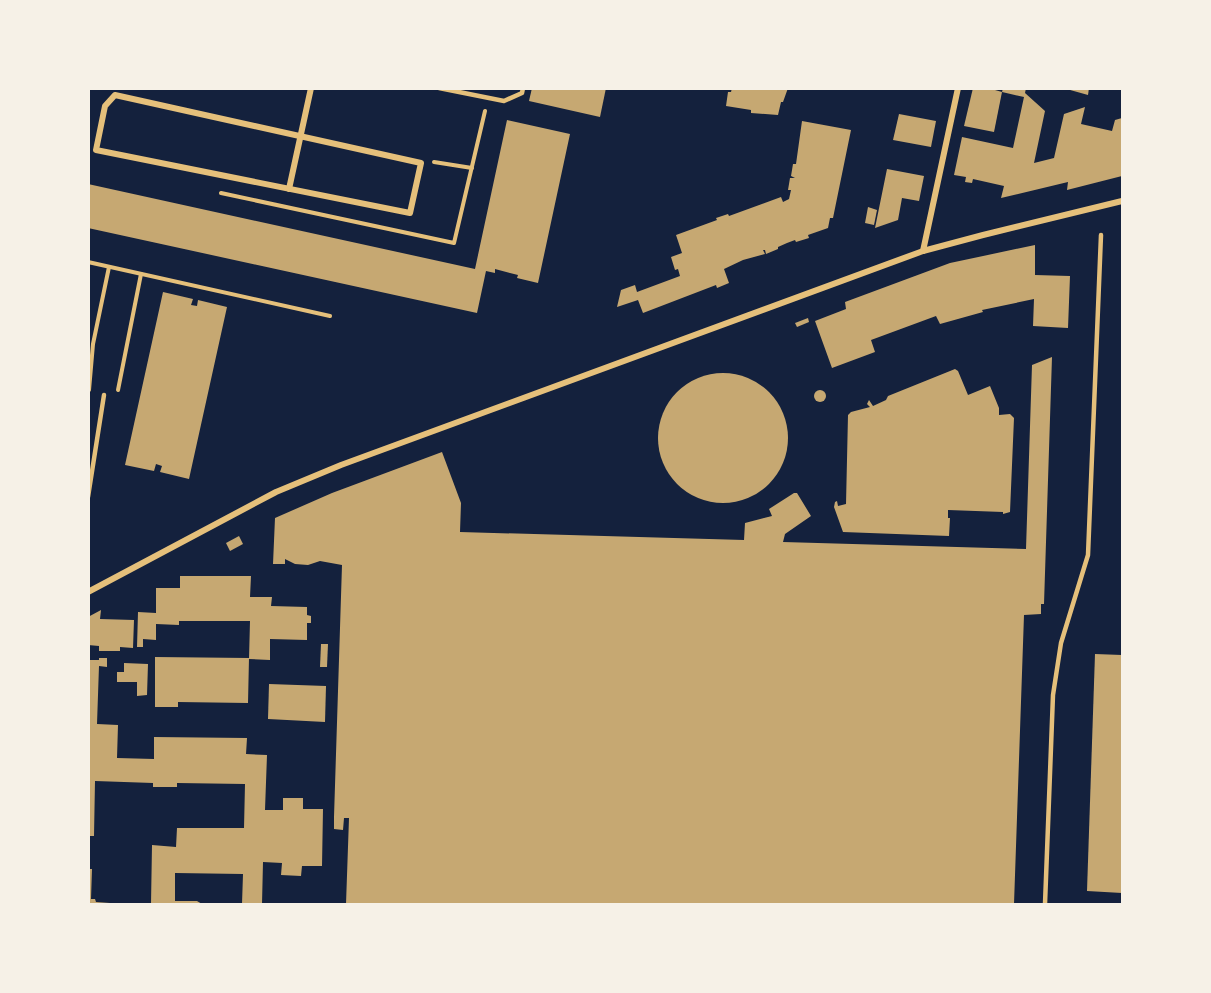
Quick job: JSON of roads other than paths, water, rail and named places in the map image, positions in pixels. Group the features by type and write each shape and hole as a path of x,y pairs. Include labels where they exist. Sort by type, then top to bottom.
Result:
{"street":[{"path":"289,189 311,88"},
{"path":"923,251 958,88"},
{"path":"115,95 300,137 421,163 410,213 96,150 105,106 115,95"},
{"path":"88,592 276,492 341,465 923,251 1122,201"}],"lane":[{"path":"439,88 504,101 522,93 523,88"},
{"path":"1045,904 1053,695 1061,643 1088,555 1101,235"},
{"path":"88,497 104,395"}]}
